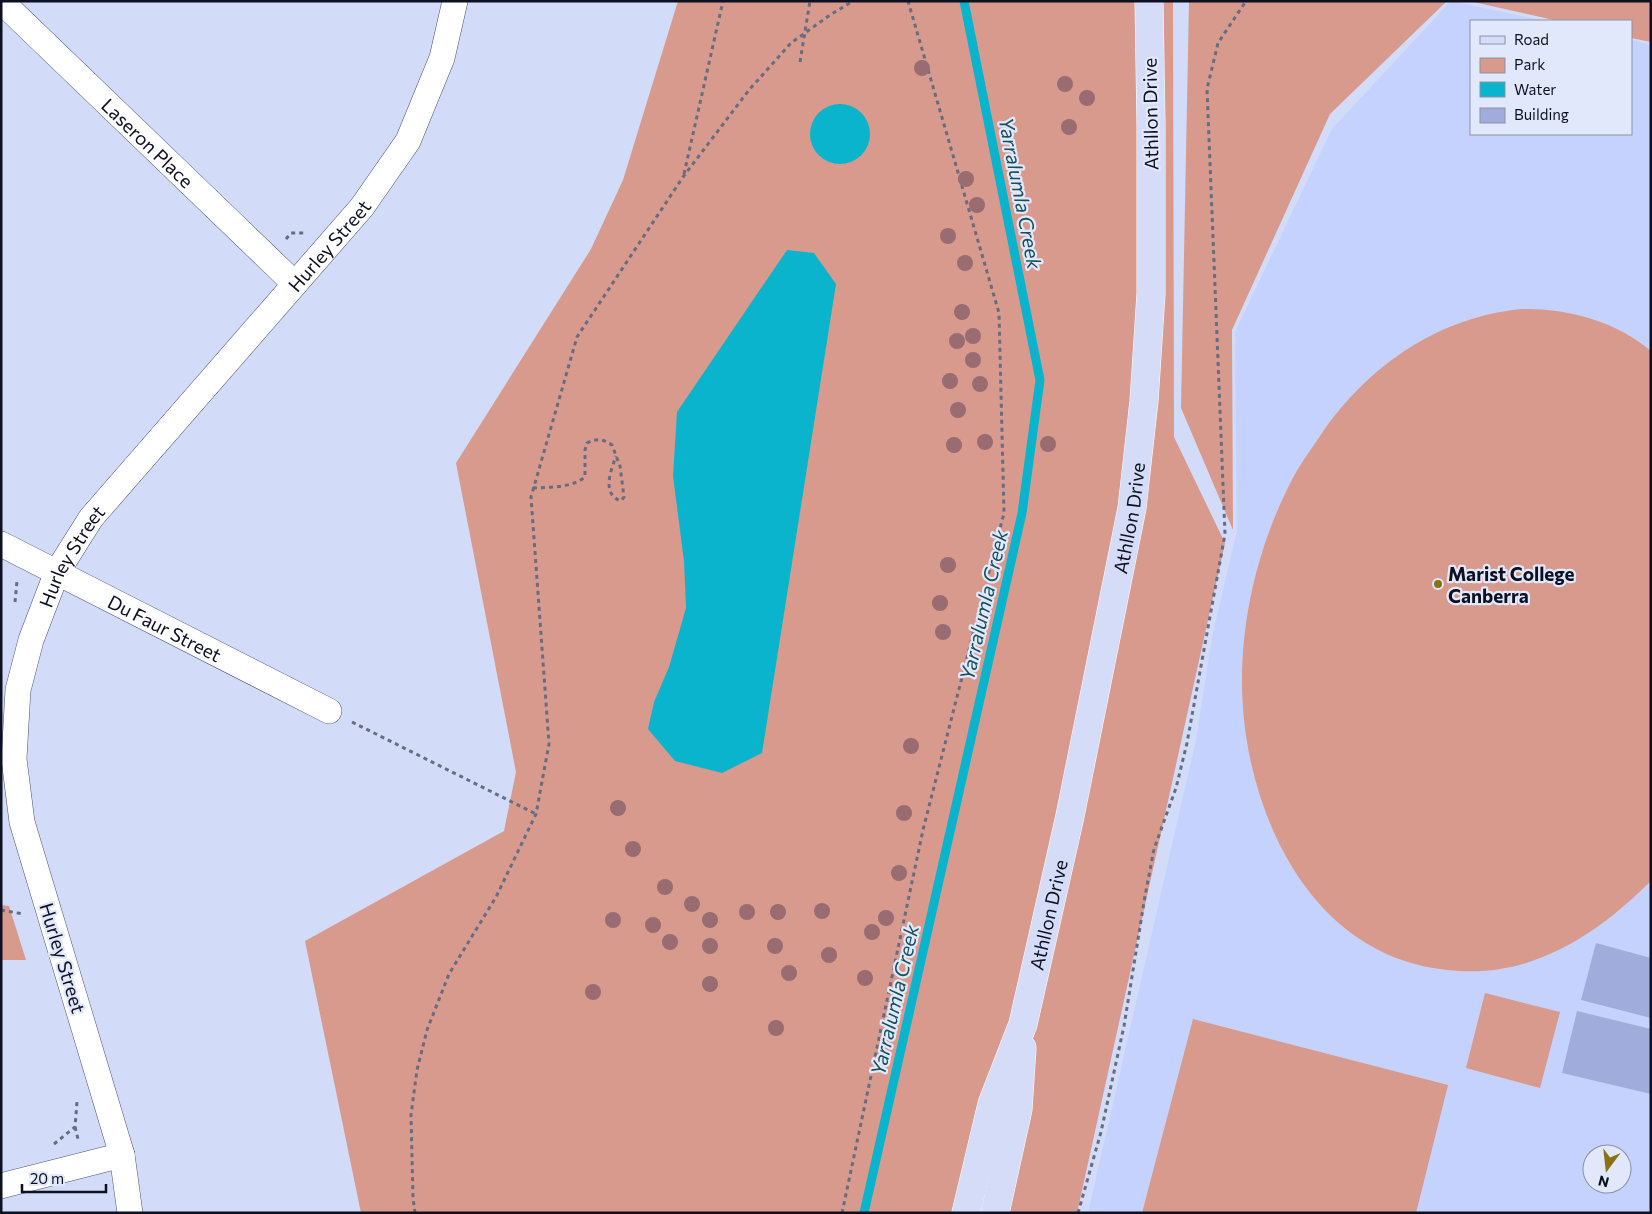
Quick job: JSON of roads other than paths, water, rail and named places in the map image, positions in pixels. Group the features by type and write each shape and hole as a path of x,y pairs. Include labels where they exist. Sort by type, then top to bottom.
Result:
{"main road":[{"name":"Athllon Drive","path":"966,1213 992,1104 1023,1024 1070,816 1132,508 1144,401 1151,294 1149,1"},
{"name":"Athllon Drive","path":"995,1213 1018,1109 1023,1024"}],"street":[{"name":"Laseron Place","path":"1,1 295,284"},
{"name":"Hurley Street","path":"130,1213 122,1155 22,822 14,759 18,690 31,640 57,572 91,518 362,207 408,141 442,58 455,1"},
{"name":"Du Faur Street","path":"1,544 329,710"},
{"path":"1,1186 122,1155"}],"water":[{"path":"834,104 846,104 857,109 865,117 870,128 868,146 857,159 846,164 834,164 823,159 815,151 810,140 810,128 815,117 823,109"},
{"path":"787,250 814,253 836,284 762,753 722,773 675,761 648,729 654,702 669,667 686,608 684,561 673,476 677,412"}],"waterway":[{"name":"Yarralumla Creek","path":"864,1213 1022,513 1040,380 964,1"}],"place":[{"name":"Marist College Canberra","path":"1438,584"}]}
